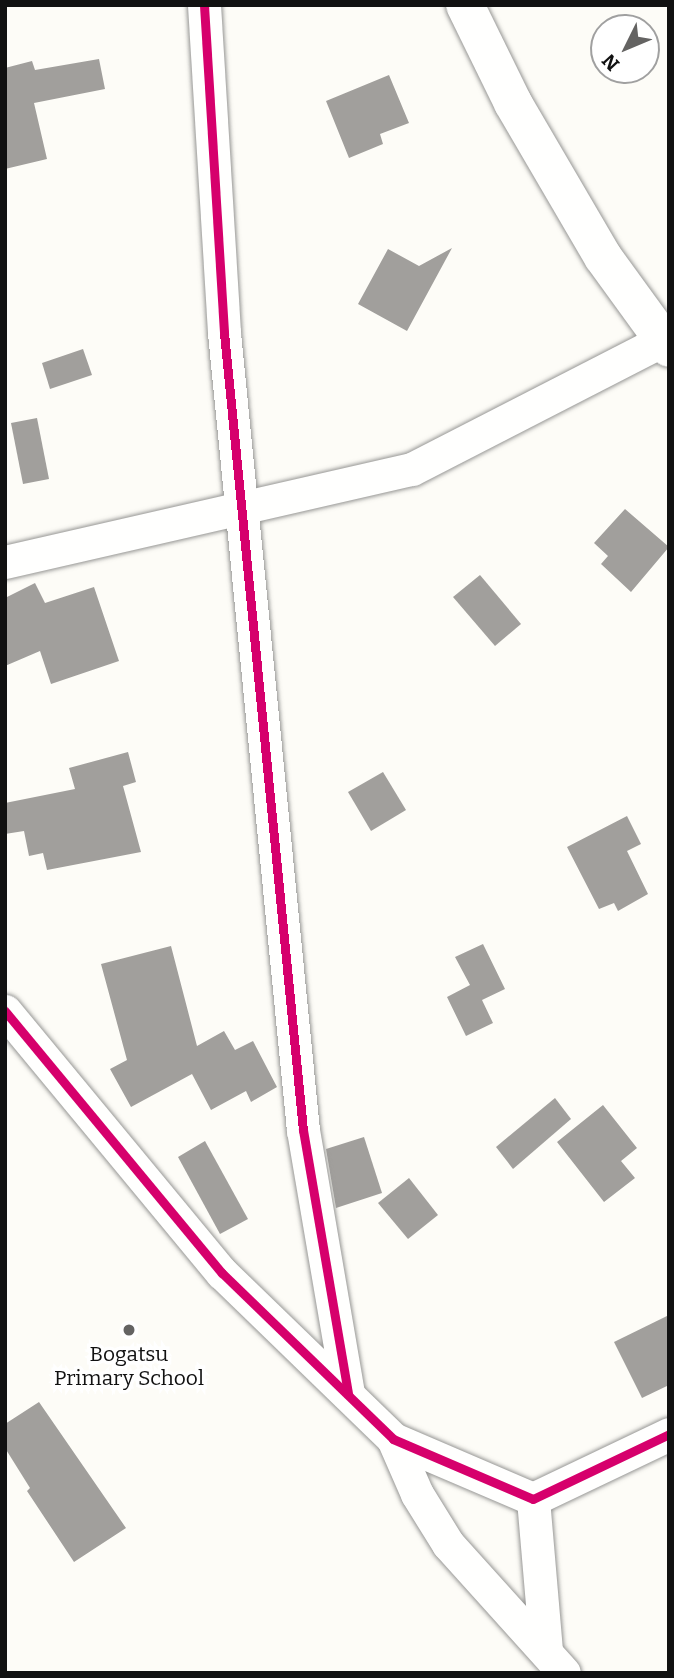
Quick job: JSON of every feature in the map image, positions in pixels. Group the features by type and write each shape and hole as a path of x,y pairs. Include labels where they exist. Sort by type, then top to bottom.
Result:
{"street":[{"path":"205,5 224,333 245,505 303,1130 348,1394"},
{"path":"5,562 245,505 412,469 666,344 603,257 520,115 465,5"},
{"path":"5,1011 222,1273 393,1439 417,1494 448,1544 558,1667"},
{"path":"393,1439 533,1499 669,1434"},
{"path":"533,1499 558,1667"}],"building":[{"path":"99,59 105,89 34,103 47,159 5,169 5,68 32,61 35,70"},
{"path":"389,75 409,123 380,134 383,144 349,158 326,101"},
{"path":"452,248 407,331 358,304 388,249 419,266"},
{"path":"83,349 92,375 50,389 42,363"},
{"path":"37,418 49,479 23,484 11,423"},
{"path":"625,509 669,547 631,592 601,564 608,556 594,543"},
{"path":"480,575 521,624 495,646 453,597"},
{"path":"35,583 45,603 94,587 119,661 51,684 40,651 5,666 5,598"},
{"path":"128,752 136,782 123,786 141,852 47,870 43,853 29,856 24,831 5,834 5,803 75,789 69,768"},
{"path":"383,772 406,810 371,831 348,792"},
{"path":"627,816 641,844 627,851 648,894 618,911 614,903 599,909 567,847"},
{"path":"483,944 505,989 482,1000 493,1023 466,1036 447,997 470,985 455,957"},
{"path":"171,946 197,1046 224,1031 235,1050 253,1041 277,1087 251,1102 246,1091 211,1110 192,1074 131,1107 110,1069 127,1060 101,964"},
{"path":"555,1098 571,1119 513,1169 496,1147"},
{"path":"603,1105 637,1148 621,1161 635,1178 604,1202 557,1142"},
{"path":"364,1137 382,1193 336,1208 326,1149"},
{"path":"205,1141 248,1219 220,1234 178,1157"},
{"path":"409,1178 438,1215 408,1239 378,1203"},
{"path":"669,1315 669,1385 642,1398 614,1342"},
{"path":"39,1402 126,1528 74,1562 27,1491 30,1488 5,1448 5,1424"}],"cycle path":[{"path":"204,5 224,333 303,1130 348,1394"},
{"path":"5,1011 222,1273 393,1439 533,1499 669,1434"}],"place":[{"name":"Bogatsu Primary School","path":"129,1330"}]}
